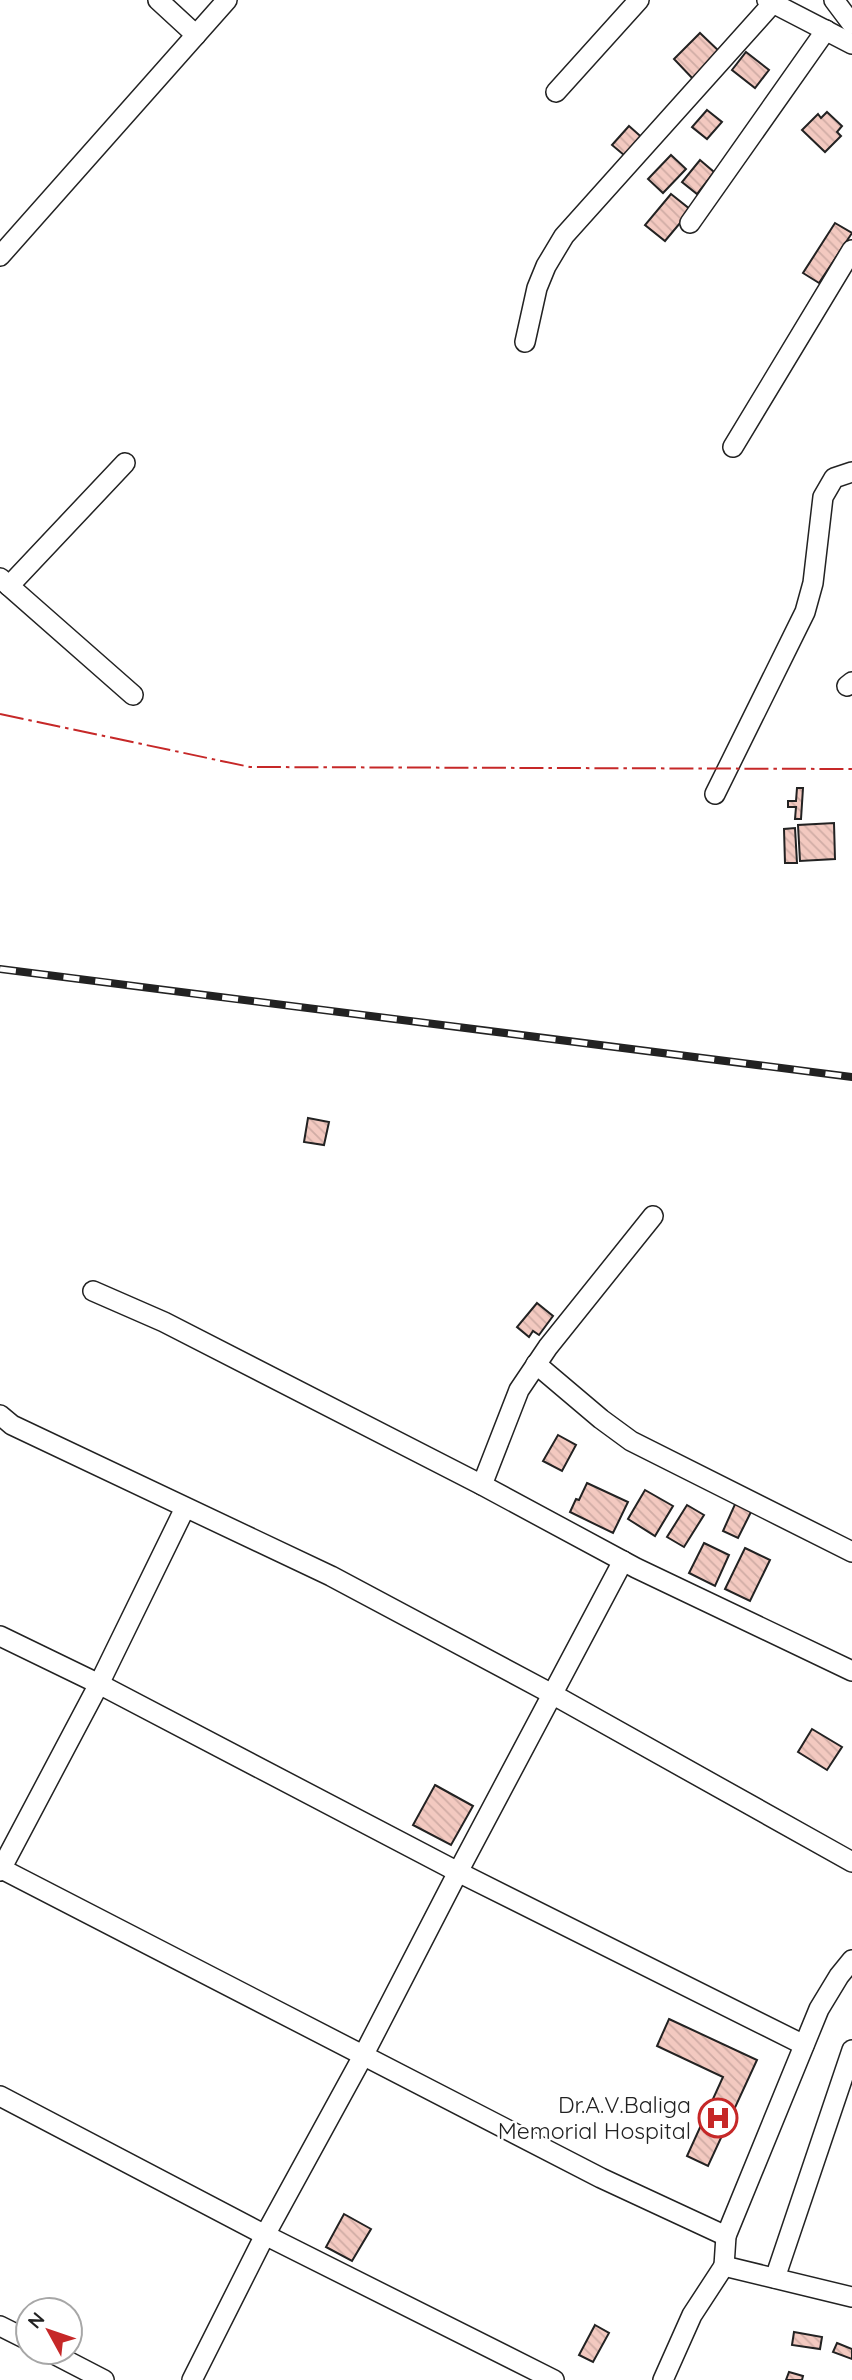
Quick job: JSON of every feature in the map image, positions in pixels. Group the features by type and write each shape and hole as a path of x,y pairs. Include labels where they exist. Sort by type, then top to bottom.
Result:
{"street":[{"path":"158,0 197,35"},
{"path":"0,256 227,0"},
{"path":"556,92 639,0"},
{"path":"834,0 852,24"},
{"path":"524,342 537,288 546,266 564,236 769,1 852,44"},
{"path":"690,223 826,30"},
{"path":"733,447 852,250"},
{"path":"125,463 5,582 133,695"},
{"path":"715,794 805,612 813,583 823,497 834,478 852,472"},
{"path":"482,1485 519,1390 536,1364 653,1216"},
{"path":"93,1291 164,1322 482,1485 623,1561 852,1671"},
{"path":"536,1364 631,1441 852,1552"},
{"path":"0,1415 12,1425 331,1576 552,1695 852,1863"},
{"path":"185,1508 99,1684 0,1869 601,2178 726,2236"},
{"path":"192,2380 265,2235 363,2056 623,1561"},
{"path":"0,1636 99,1684 458,1872 804,2045"},
{"path":"663,2380 692,2315 724,2266 726,2236 819,2009 846,1981 852,1960"},
{"path":"775,2278 852,2050"},
{"path":"0,2096 265,2235 554,2380"},
{"path":"724,2266 852,2297"},
{"path":"77,2366 104,2380"}],"building":[{"path":"700,33 722,54 695,81 674,59"},
{"path":"746,52 769,70 755,88 732,70"},
{"path":"707,110 722,122 707,139 692,127"},
{"path":"827,112 842,126 837,132 841,136 825,152 802,130 818,114 821,118"},
{"path":"629,126 646,141 630,160 612,145"},
{"path":"671,155 686,169 663,193 648,179"},
{"path":"700,160 714,172 697,194 682,182"},
{"path":"671,194 691,210 665,241 645,225"},
{"path":"835,223 852,233 819,283 803,273"},
{"path":"797,788 803,788 801,819 795,819 796,807 788,807 788,801 796,801"},
{"path":"834,823 835,859 800,861 798,825"},
{"path":"795,828 797,863 785,863 784,829"},
{"path":"308,1118 329,1122 324,1145 304,1142"},
{"path":"537,1303 553,1316 539,1335 533,1331 529,1337 517,1327"},
{"path":"558,1435 576,1445 562,1471 543,1461"},
{"path":"587,1483 628,1502 613,1533 570,1512"},
{"path":"645,1490 673,1506 655,1536 628,1519"},
{"path":"736,1502 752,1510 738,1538 723,1531"},
{"path":"687,1505 704,1515 684,1547 667,1537"},
{"path":"704,1543 729,1555 715,1586 689,1573"},
{"path":"745,1548 770,1560 750,1601 725,1589"},
{"path":"812,1729 842,1747 827,1770 798,1752"},
{"path":"435,1785 473,1806 451,1845 413,1825"},
{"path":"669,2019 757,2060 708,2166 687,2156 723,2077 657,2046"},
{"path":"344,2214 371,2229 352,2261 326,2247"},
{"path":"595,2325 609,2333 593,2362 579,2355"},
{"path":"794,2332 822,2337 820,2349 792,2345"},
{"path":"837,2343 852,2349 852,2359 833,2352"},
{"path":"789,2372 803,2376 802,2380 786,2380"}],"railway":[{"path":"0,969 852,1077"}],"power":[{"path":"0,714 250,767 852,769"}],"place":[{"name":"Dr.A.V.Baliga Memorial Hospital","path":"718,2118"}]}
